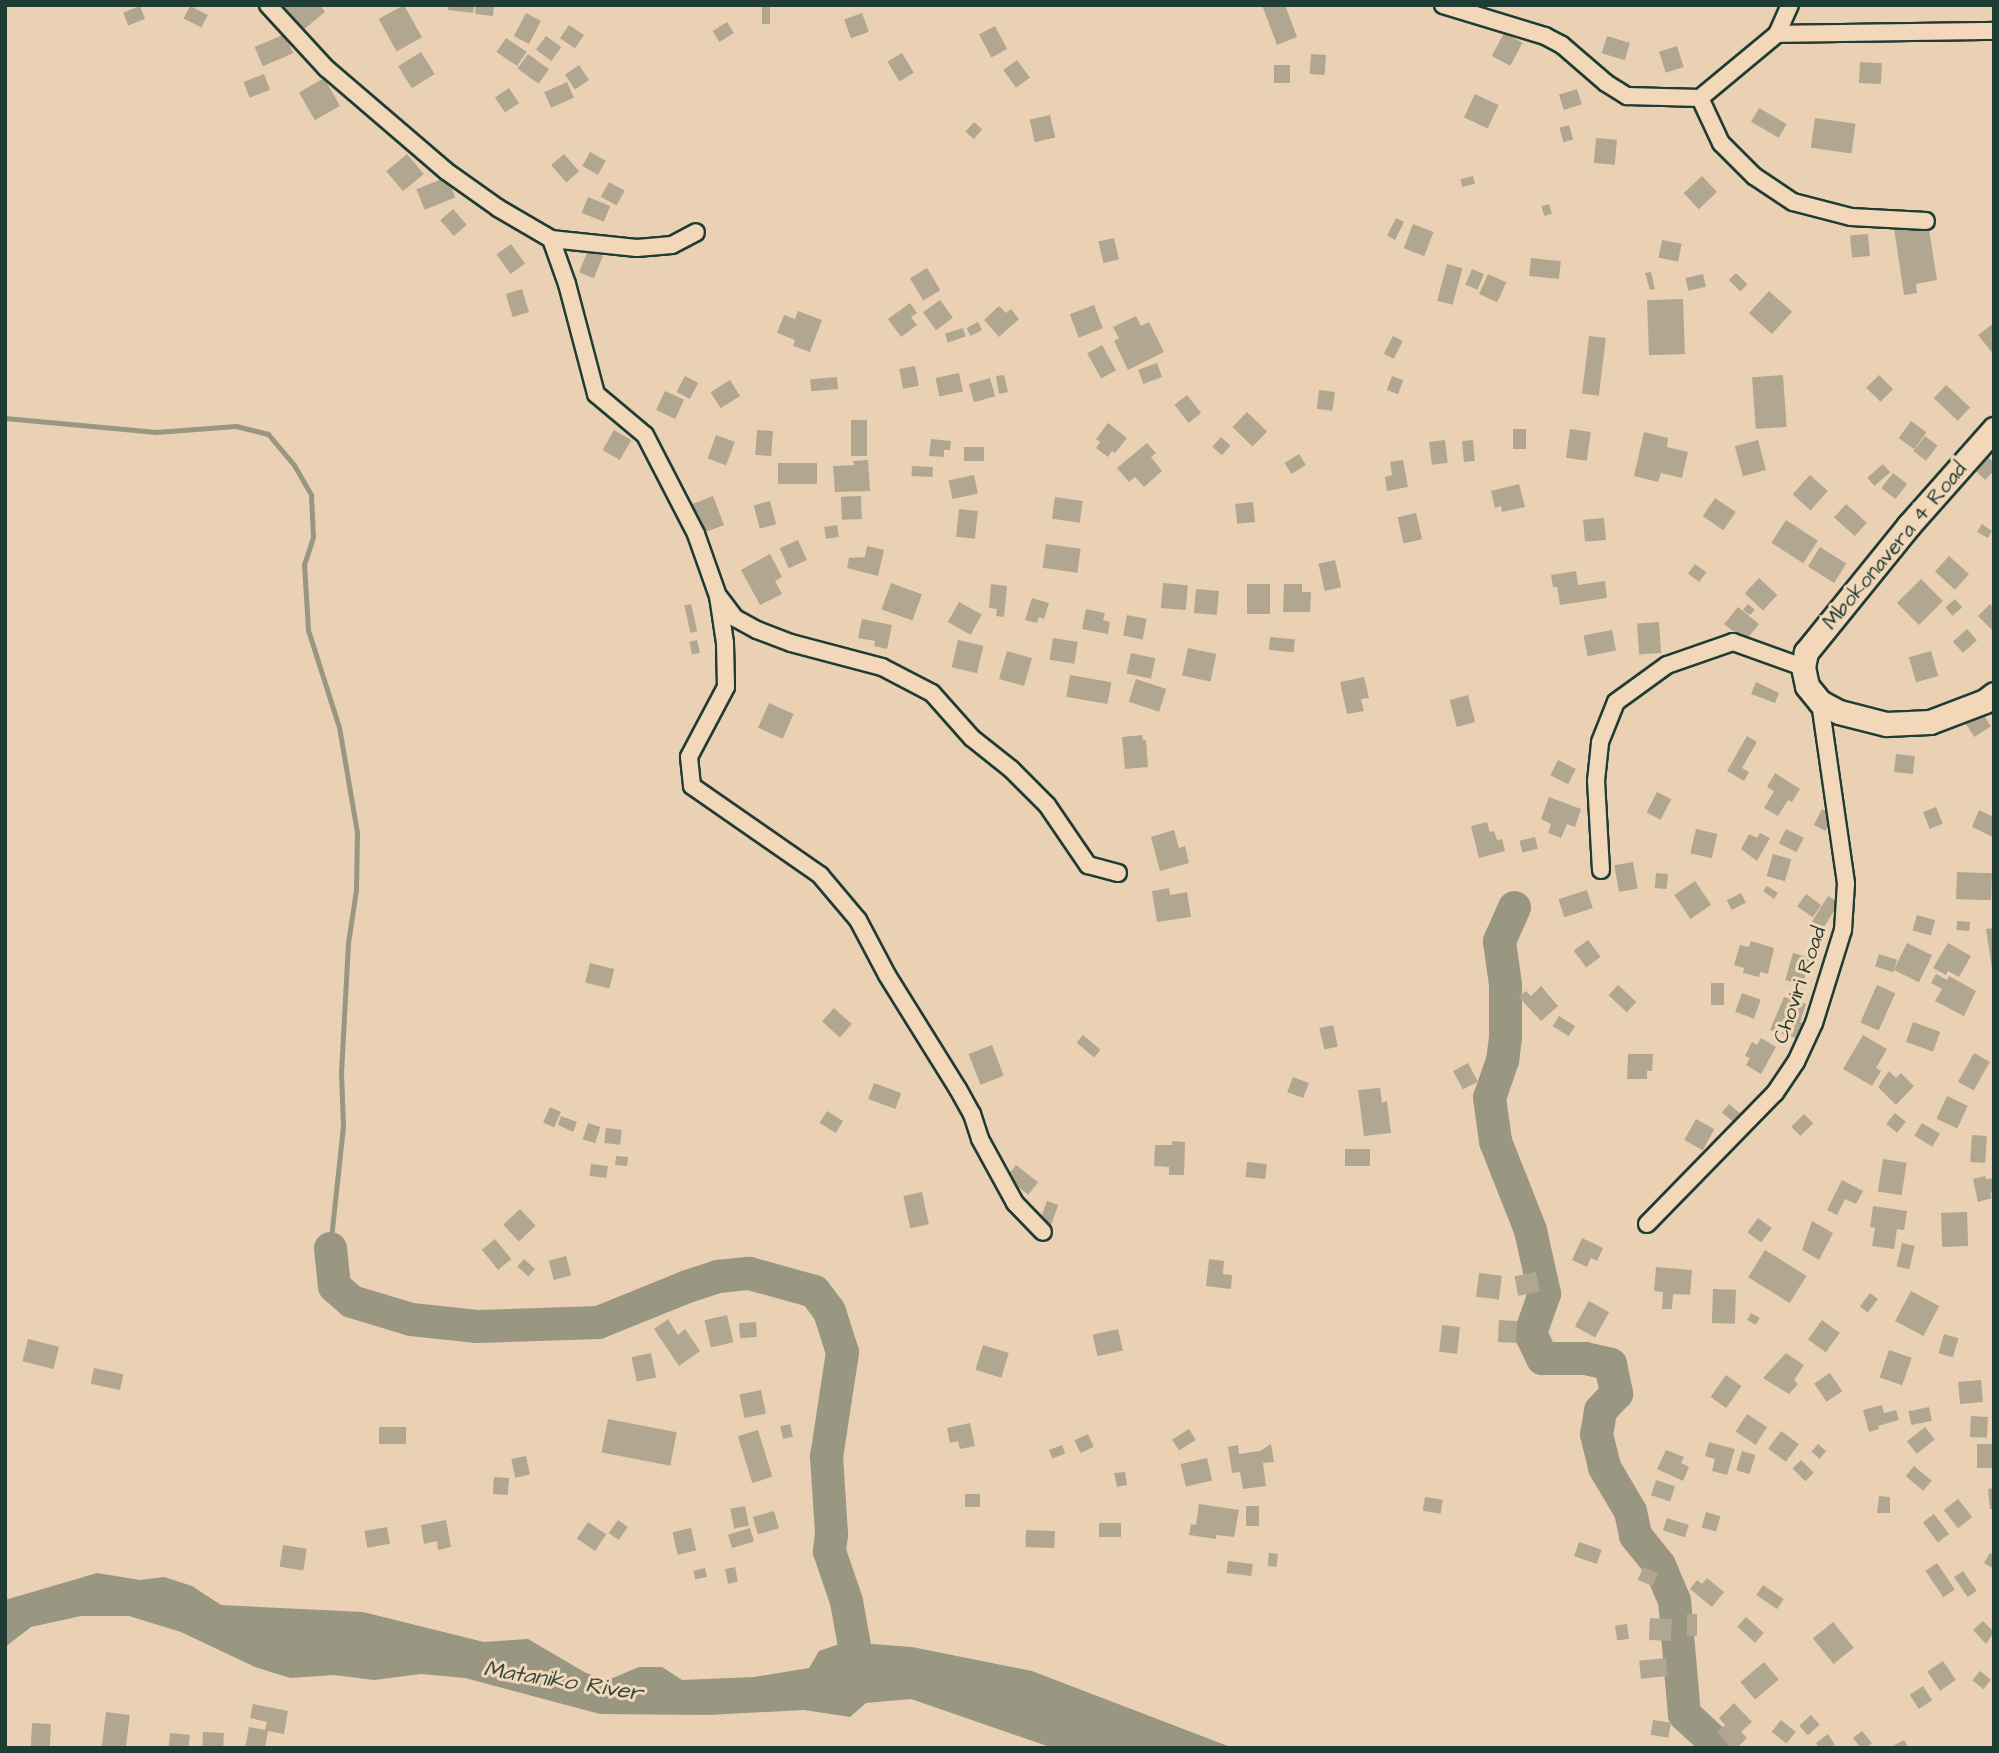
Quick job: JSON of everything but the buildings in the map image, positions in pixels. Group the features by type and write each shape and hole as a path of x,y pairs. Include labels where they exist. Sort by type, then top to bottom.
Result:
{"street":[{"path":"268,5 326,68 446,171 498,208 551,239 637,248 672,245 696,232"},
{"path":"1443,5 1545,36 1627,96 1700,98 1777,34 1790,5"},
{"path":"1777,34 1994,31"},
{"path":"1700,98 1721,143 1754,176 1793,202 1850,217 1927,221"},
{"path":"551,239 567,284 596,394 645,435 695,534 718,596 725,643 726,687 689,757 692,786 820,875 858,920 887,975 972,1114 980,1139 1015,1203 1043,1232"},
{"name":"Mbokonavera 4 Road","path":"1803,667 1806,652 1909,525 1994,429"},
{"path":"718,596 735,618 757,630 791,643 882,667 932,693 972,738 1011,769 1047,804 1088,865 1118,873"},
{"path":"1601,870 1596,781 1600,742 1616,702 1667,664 1733,642 1803,667 1807,687 1820,702 1839,712 1886,724 1930,722 1958,713 1994,694"},
{"name":"Choviri Road","path":"1647,1224 1775,1093 1796,1062 1814,1023 1843,930 1846,883 1820,702"}],"water":[{"name":"Mataniko River","path":"97,1573 140,1580 164,1577 192,1586 221,1605 363,1612 484,1642 528,1639 586,1673 608,1680 639,1667 662,1667 682,1680 754,1677 809,1668 819,1651 845,1642 912,1647 1032,1671 1233,1748 1053,1748 911,1699 866,1703 850,1717 804,1710 708,1715 600,1714 465,1678 421,1674 374,1680 334,1675 290,1678 255,1667 181,1632 129,1616 81,1616 31,1627 5,1647 5,1600"}],"waterway":[{"path":"5,418 156,432 236,426 268,434 294,465 311,495 313,537 304,564 308,630 339,727 357,832 356,890 348,943 341,1073 343,1126 330,1248"},
{"path":"1514,907 1499,941 1505,984 1505,1037 1502,1060 1489,1097 1495,1141 1530,1230 1544,1293 1530,1333 1542,1358 1585,1358 1610,1364 1616,1393 1600,1410 1596,1434 1604,1467 1630,1511 1635,1535 1659,1565 1674,1600 1684,1714 1721,1748"},
{"path":"330,1248 334,1286 351,1301 411,1319 477,1326 598,1322 718,1276 749,1273 814,1291 829,1311 842,1352 826,1456 831,1534 829,1551 846,1601 855,1651"}]}
